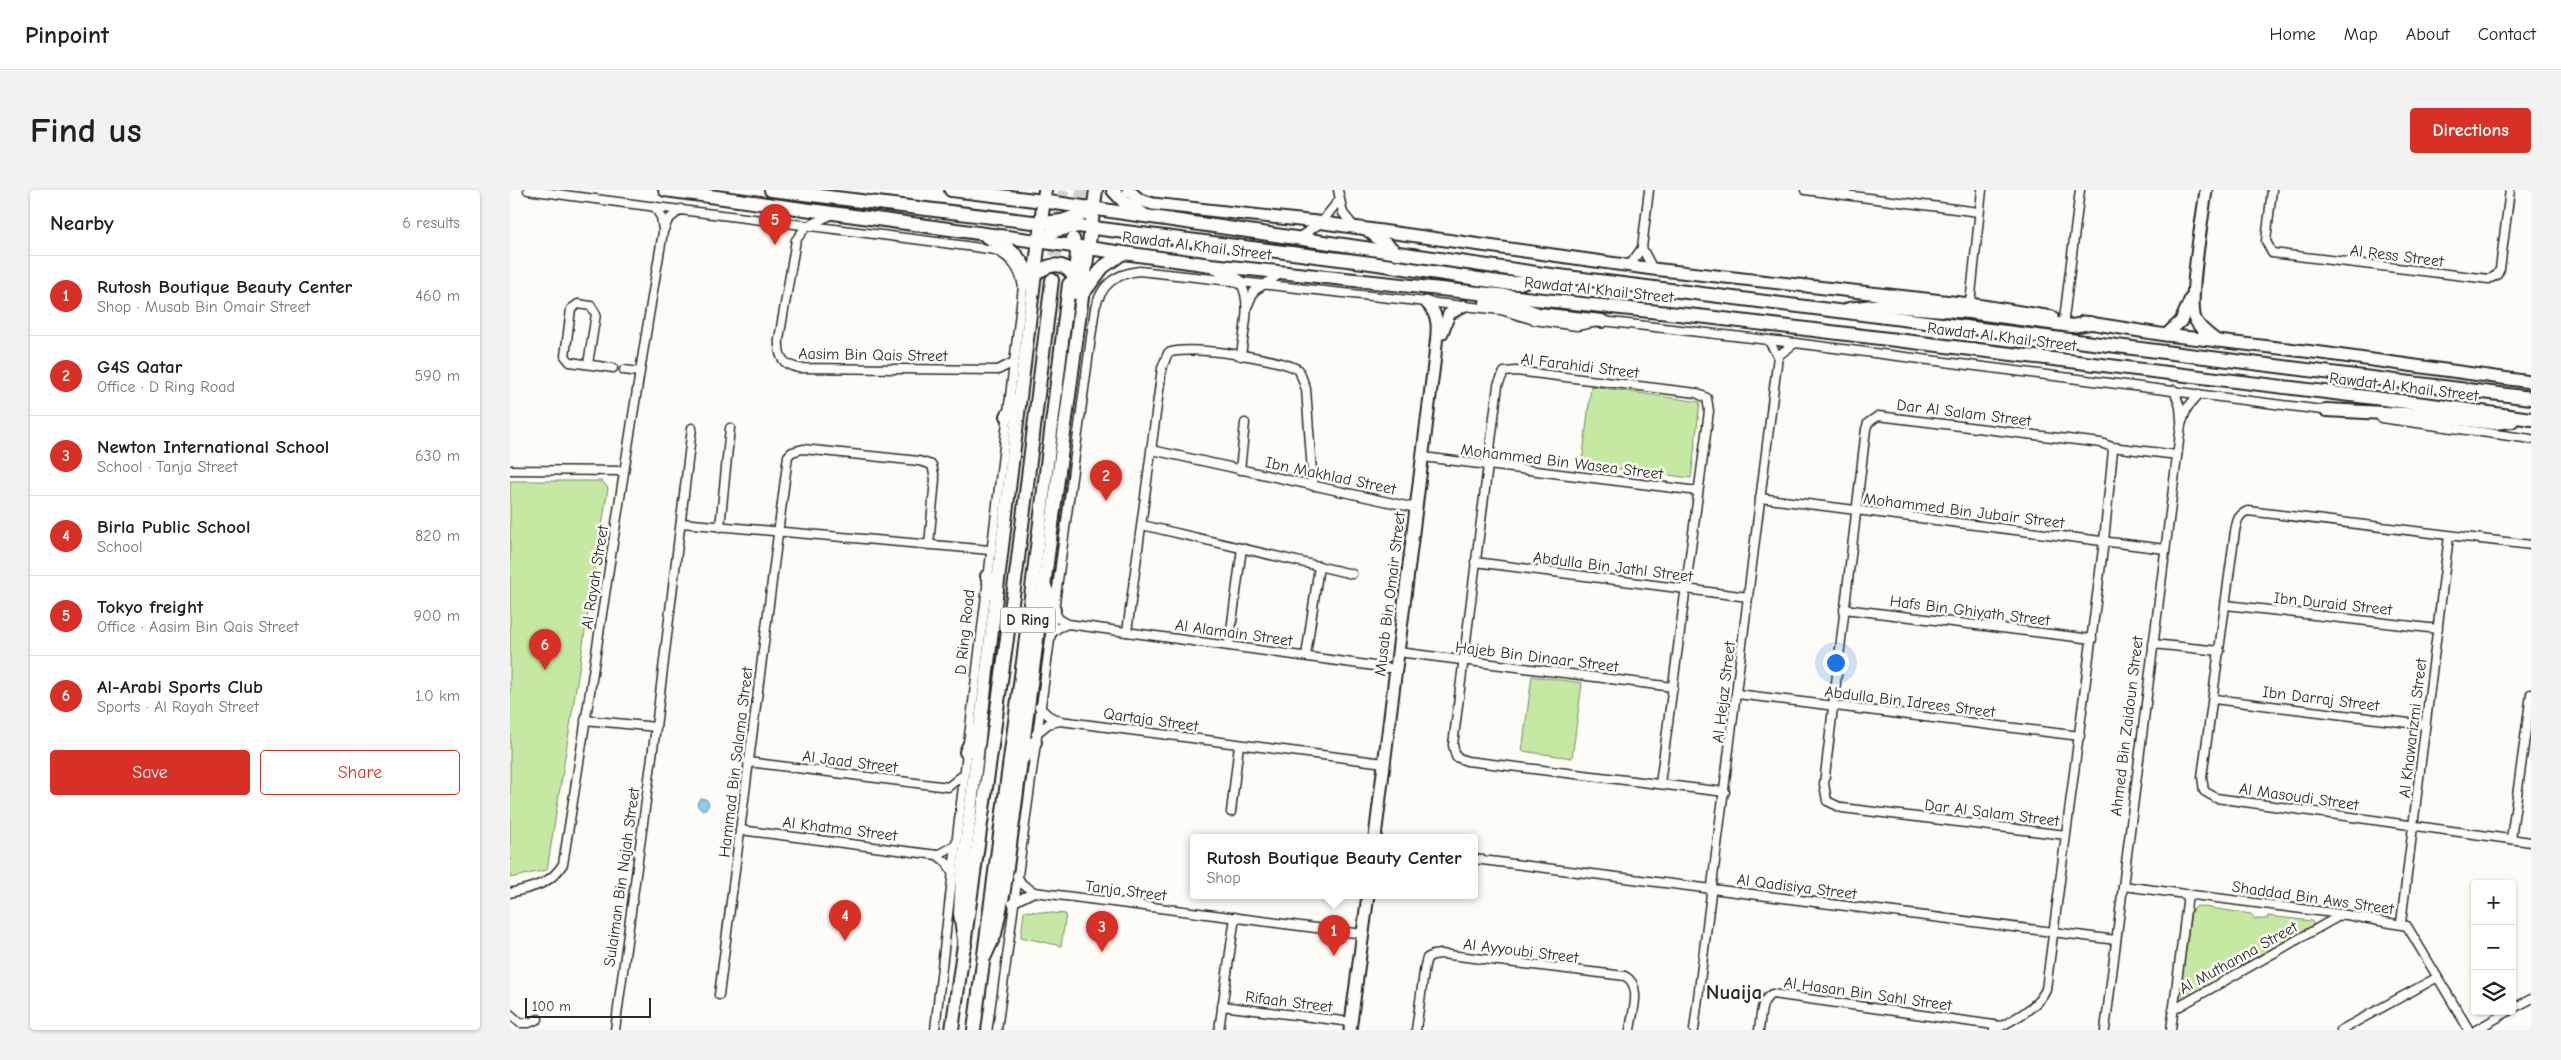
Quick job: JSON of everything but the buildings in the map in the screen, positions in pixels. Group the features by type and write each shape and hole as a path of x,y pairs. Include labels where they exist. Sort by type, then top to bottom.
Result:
{"main road":[{"name":"Rawdat Al Khail Street","path":"667,190 1210,265 1707,317 2528,419"},
{"path":"771,190 1041,223 1067,223 1092,228 1371,263 1505,283 1520,283 1543,274"},
{"name":"Rawdat Al Khail Street","path":"951,190 1011,197 1045,196 1059,204 1094,210 1543,274 2531,398"},
{"path":"1011,197 1023,190"},
{"path":"1058,190 1059,204 1076,246 1057,423 1057,447 1061,467"},
{"path":"985,956 995,934 999,917 1061,467 1096,190"},
{"path":"1113,190 1124,202 1150,218"},
{"path":"1045,196 1089,248"},
{"name":"D Ring","path":"965,946 960,924 960,907 1045,196"},
{"path":"1039,240 1067,223 1094,210"},
{"path":"1362,229 1397,253"},
{"path":"975,232 1009,248 1018,257 1030,277 1032,301"},
{"path":"1082,294 1103,267 1123,253"},
{"path":"1035,274 1050,265 1058,264 1065,267 1072,282"},
{"path":"1210,265 1240,282"},
{"name":"D Ring","path":"952,1030 1017,567 1052,280"},
{"name":"D Ring","path":"974,1030 1072,282"},
{"path":"1423,287 1450,296 1515,306 1538,314 1602,321"},
{"path":"1842,311 1859,306 1880,305 1969,312 2072,326 2090,323"},
{"path":"1007,416 1021,392"},
{"path":"2326,410 2412,414 2494,423 2528,419"},
{"path":"987,576 996,598"},
{"path":"1044,581 1054,610"},
{"path":"966,752 982,719"},
{"path":"1020,762 1035,738"}],"street":[{"path":"528,190 811,224"},
{"name":"Rawdat Al Khail Street","path":"1128,190 1140,200 1153,204 1322,223 1653,269 1970,304 2166,335 2331,354 2531,382"},
{"path":"1338,190 1343,213 1362,229"},
{"path":"1629,266 1642,248 1649,190"},
{"path":"1805,190 1979,212"},
{"path":"1970,304 1982,190"},
{"path":"2064,320 2080,190"},
{"path":"2206,190 2194,292 2196,321 2217,341"},
{"name":"Al Ress Street","path":"2272,190 2266,242 2272,253 2489,279 2497,275 2500,269 2510,190"},
{"path":"1294,239 1322,223 1339,200"},
{"name":"Al Rayah Street","path":"654,206 661,217 663,232"},
{"name":"Al Rayah Street","path":"510,893 542,885 557,874 563,864 623,470 663,232 668,220 681,209"},
{"path":"796,240 802,230 833,214"},
{"path":"789,222 796,240"},
{"name":"D Ring Road","path":"811,224 995,250 1006,255 1021,276 1023,287 990,550 985,610 951,871 935,1030"},
{"name":"Aasim Bin Qais Street","path":"796,240 778,350 781,360 790,366 799,368 998,370 1014,362"},
{"path":"1642,248 1653,269"},
{"name":"Rawdat Al Khail Street","path":"1054,610 1095,308 1104,288 1111,280 1128,272 1139,271 1501,310 1534,320 1577,326 1602,321 1795,343 2174,390 2531,439"},
{"path":"1246,309 1254,291 1283,272"},
{"path":"1240,282 1245,290 1246,309 1241,356"},
{"path":"2166,335 2181,321 2194,292"},
{"name":"Musab Bin Omair Street","path":"1375,834 1436,356 1438,319 1435,312 1426,302"},
{"path":"588,364 596,314 591,306 578,304 571,310 565,356 570,362 613,368"},
{"name":"Musab Bin Omair Street","path":"1436,356 1446,317 1463,306"},
{"path":"1768,340 1778,356 1795,343"},
{"path":"1127,632 1162,368 1168,354 1184,350 1241,356 1283,363 1299,370 1306,389 1313,486"},
{"name":"Al Hejaz Street","path":"1694,1030 1778,356"},
{"path":"624,370 639,372"},
{"path":"998,370 1012,382"},
{"name":"Al Farahidi Street","path":"1660,784 1709,411 1707,398 1696,393 1525,372 1504,372 1500,378 1487,465 1462,661 1453,745 1456,757 1467,761 1725,792"},
{"name":"Ahmed Bin Zaidoun Street","path":"2105,1030 2181,425 2180,407 2174,390"},
{"name":"Ahmed Bin Zaidoun Street","path":"2181,425 2187,408 2199,394"},
{"name":"Dar Al Salam Street","path":"1998,1028 2042,998 2046,989 2080,736 2104,541 2113,459 2112,447 2101,443 1878,416 1868,422 1866,429 1824,784 1827,801 1834,806 2066,835"},
{"name":"Ibn Makhlad Street","path":"1240,470 1245,423"},
{"name":"Sulaiman Bin Najah Street","path":"615,1030 656,727 692,428"},
{"path":"720,527 730,428"},
{"path":"2112,447 2177,455"},
{"name":"Hammad Bin Salama Street","path":"719,996 788,456 792,452 803,449 919,461 932,465 935,479 929,545"},
{"name":"Ibn Makhlad Street","path":"1152,450 1416,508"},
{"name":"Mohammed Bin Wasea Street","path":"1423,458 1698,491"},
{"path":"510,470 623,470"},
{"name":"Mohammed Bin Jubair Street","path":"1760,498 2165,549"},
{"name":"Al Masoudi Street","path":"2531,545 2248,511 2242,513 2237,520 2202,778 2204,791 2209,795 2414,827 2531,842"},
{"path":"681,523 990,550"},
{"path":"1142,525 1352,574"},
{"name":"Al Khawarizmi Street","path":"2401,923 2449,536"},
{"path":"1229,645 1242,548"},
{"name":"Abdulla Bin Jathl Street","path":"1475,562 1748,597"},
{"path":"1306,656 1319,566"},
{"name":"Ibn Duraid Street","path":"2226,605 2438,629"},
{"name":"Hafs Bin Ghiyath Street","path":"1844,609 2092,639"},
{"path":"1054,610 1059,619 1068,624"},
{"path":"997,1030 1012,903 1054,610"},
{"path":"1050,635 1058,628 1068,624"},
{"name":"Al Alamain Street","path":"1068,624 1396,669"},
{"path":"2152,644 2220,651"},
{"name":"Hajeb Bin Dinaar Street","path":"1398,652 1673,687"},
{"name":"Abdulla Bin Idrees Street","path":"1737,694 2080,736"},
{"path":"2511,839 2528,736 2531,694"},
{"name":"Ibn Darraj Street","path":"2214,699 2425,724"},
{"name":"Qartaja Street","path":"1039,707 1049,716 1060,721 1384,764"},
{"path":"585,720 656,727"},
{"path":"1035,738 1048,724 1060,721"},
{"path":"1230,812 1239,744"},
{"name":"Al Jaad Street","path":"748,762 948,787"},
{"path":"960,802 948,787 963,775"},
{"name":"Al Khatma Street","path":"740,830 937,855"},
{"path":"951,871 947,863 937,855 954,846"},
{"name":"Al Qadisiya Street","path":"1478,860 2116,940"},
{"path":"1017,876 1026,887 1034,892"},
{"name":"Shaddad Bin Aws Street","path":"2123,886 2401,923 2407,926 2413,934 2436,978 2469,1030"},
{"path":"1012,903 1034,892"},
{"name":"Tanja Street","path":"1034,892 1363,934"},
{"path":"2171,1030 2188,894"},
{"path":"1351,1026 1367,899"},
{"name":"Al Muthanna Street","path":"2173,1010 2341,914"},
{"path":"1219,1030 1235,917"},
{"name":"Al Ayyoubi Street","path":"1416,1030 1427,958 1441,954 1625,976 1633,980 1636,987 1630,1030"},
{"path":"2341,1030 2436,978"},
{"name":"Al Hasan Bin Sahl Street","path":"1759,1030 1763,1004 1766,997 1772,994 1998,1028"},
{"path":"2516,1007 2531,999"},
{"name":"Rifaah Street","path":"1222,1006 1351,1026"},
{"path":"510,1014 520,1023 529,1023 538,1019"},
{"path":"2476,1030 2502,1015"}],"green space":[{"path":"1591,386 1700,402 1691,478 1582,464"},
{"path":"510,481 602,481 608,488 547,870 510,878"},
{"path":"1532,676 1582,683 1572,758 1522,751"},
{"path":"2197,906 2251,914 2255,919 2267,919 2268,916 2312,921 2314,927 2184,1001 2179,1001 2191,911"},
{"path":"1024,911 1066,914 1061,946 1021,937"}],"water":[{"path":"703,798 709,804 703,810 697,804"}],"tunnel":[{"path":"1053,274 1064,190"},
{"path":"1078,217 1082,190"}],"place":[{"name":"Tokyo freight","path":"775,245"},
{"name":"G4S Qatar","path":"1106,501"},
{"name":"Al-Arabi Sports Club","path":"545,670"},
{"name":"Birla Public School","path":"845,941"},
{"name":"Newton International School","path":"1102,952"},
{"name":"Rutosh Boutique Beauty Center","path":"1334,956"}],"district":[{"name":"Nuaija","path":"1734,992"}]}
